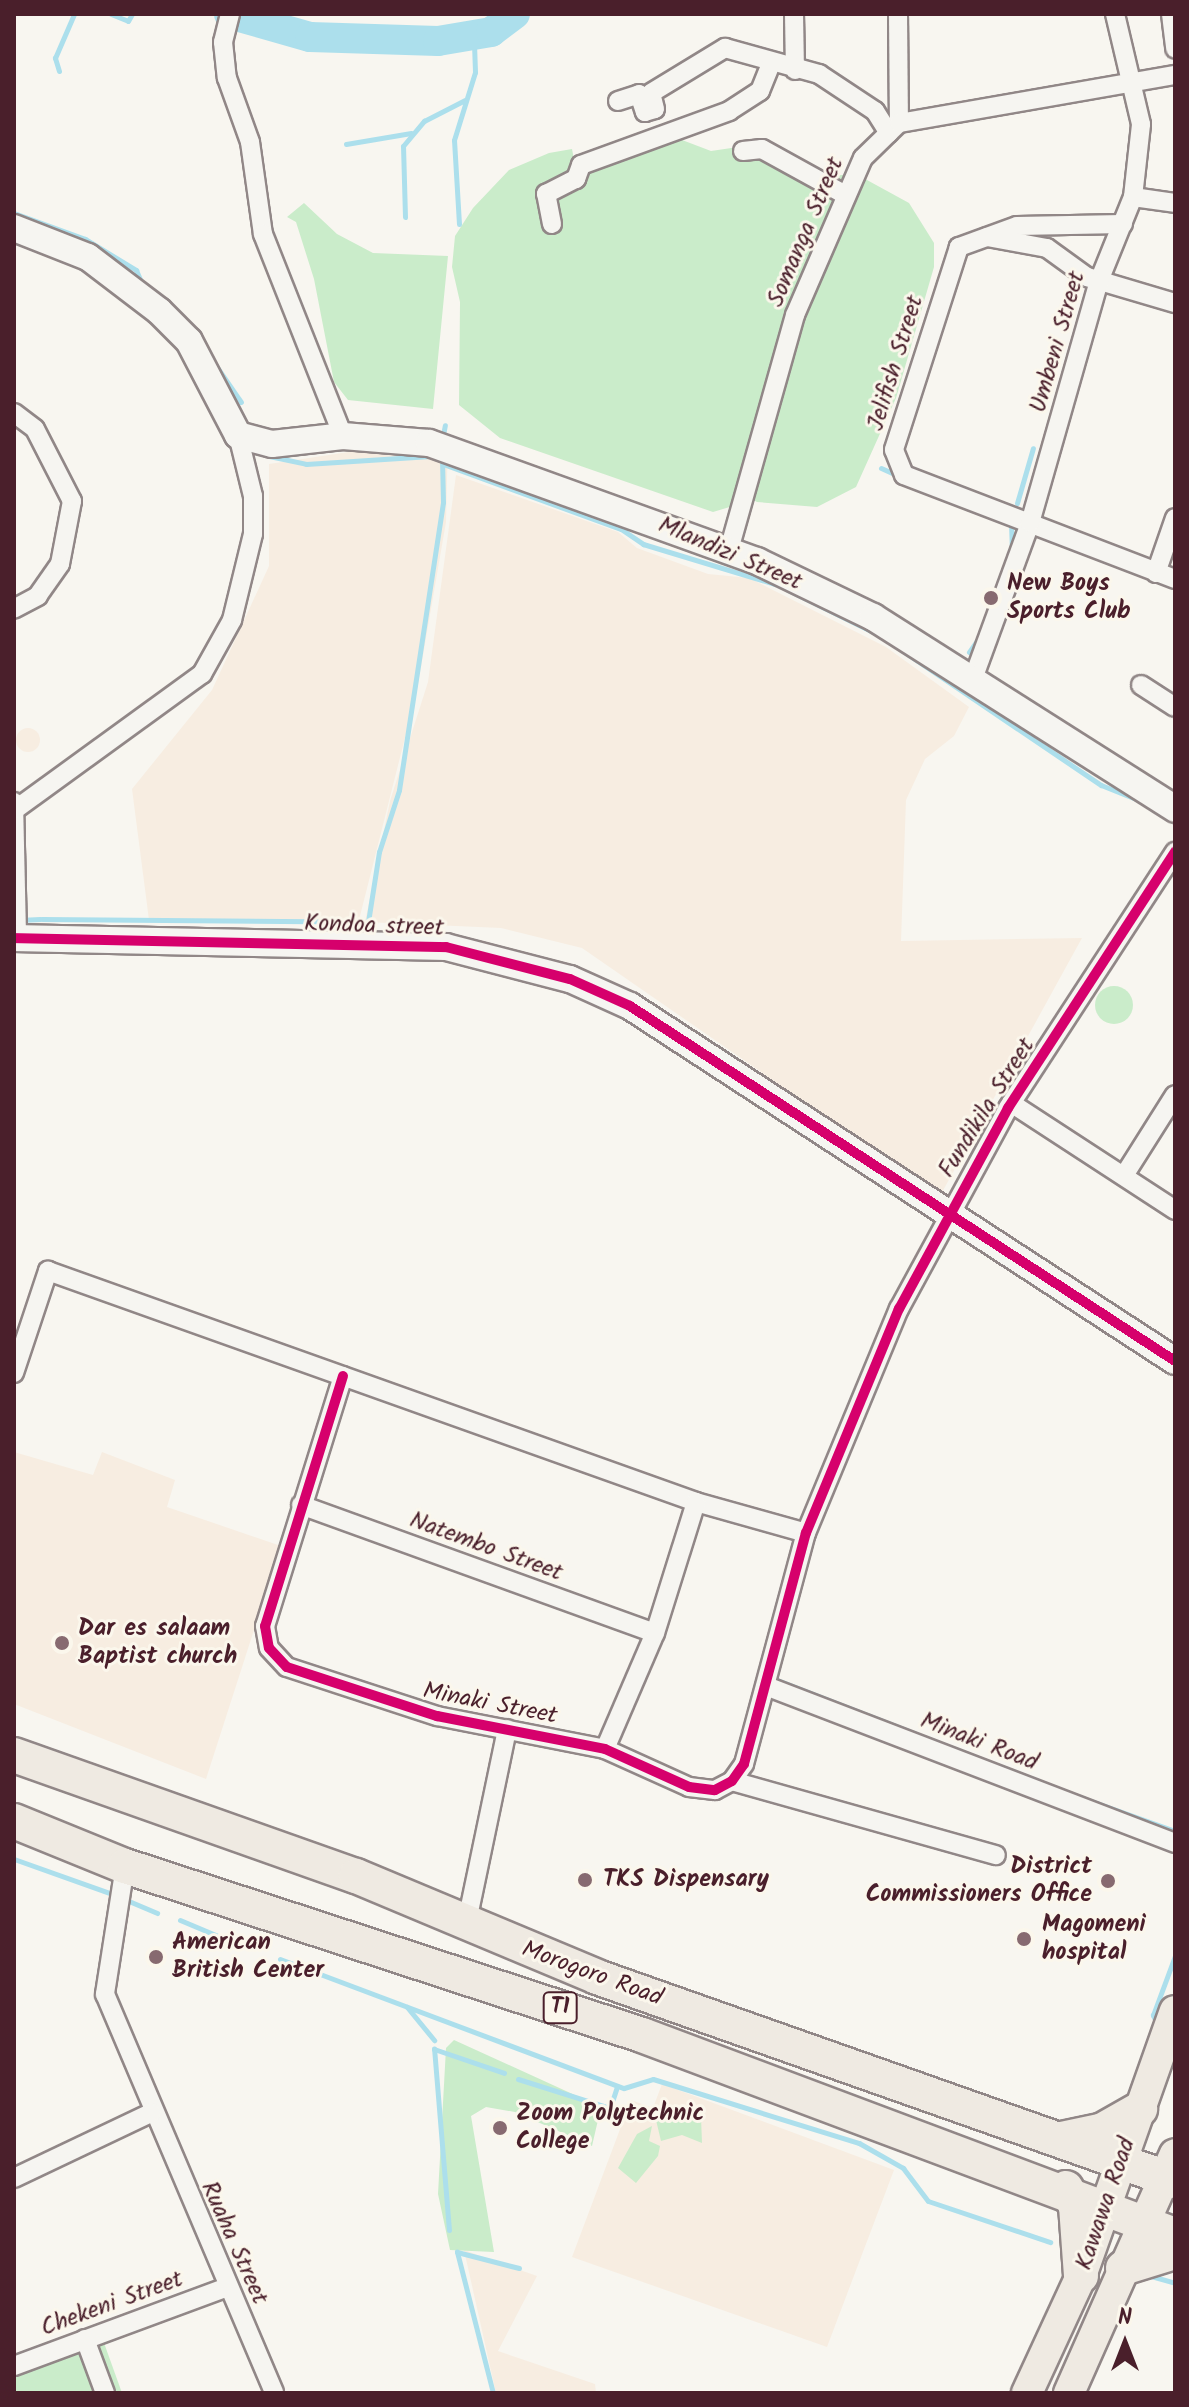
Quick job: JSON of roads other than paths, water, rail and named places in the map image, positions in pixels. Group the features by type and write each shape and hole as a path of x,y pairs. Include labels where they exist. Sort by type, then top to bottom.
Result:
{"highway":[{"name":"Morogoro Road","path":"14,1755 356,1876 466,1926 1061,2139 1120,2158 1172,2170"},
{"name":"Morogoro Road","path":"14,1821 125,1866 642,2035 1066,2188 1160,2229"},
{"path":"1061,2139 1101,2131 1140,2109"},
{"path":"1066,2188 1076,2206 1081,2276"},
{"path":"1123,2268 1175,2252"}],"main road":[{"name":"Kawawa Road","path":"1027,2393 1081,2276 1103,2202 1175,2011"},
{"name":"Kawawa Road","path":"1069,2393 1123,2268 1160,2229 1172,2170"}],"street":[{"path":"794,14 795,70"},
{"path":"894,128 898,14"},
{"name":"Umbeni Street","path":"973,679 1030,523 1099,281 1133,197 1142,136 1115,14"},
{"path":"1171,14 1175,49"},
{"path":"228,22 230,94 250,142 263,234 343,436"},
{"path":"618,101 639,94 645,112 655,109 651,93 725,48 770,66 819,74 875,111 894,128"},
{"path":"552,224 546,194 576,179 581,165 729,111 760,91 770,66"},
{"path":"894,128 1130,87 1175,75"},
{"name":"Somanga Street","path":"729,550 795,315 844,194 894,128"},
{"path":"743,151 762,149 844,194"},
{"path":"1133,197 1175,203"},
{"path":"977,236 1017,226 1123,224"},
{"path":"14,228 88,257 159,311 189,341 238,435 253,496 253,534 232,620 202,674 15,806 16,938"},
{"path":"977,236 1047,248 1099,281 1175,303"},
{"name":"Jelifish Street","path":"977,236 959,247 952,264 898,436 896,465 904,475 1030,523"},
{"path":"14,413 35,429 72,501 60,564 38,596 14,609"},
{"name":"Mlandizi Street","path":"238,435 272,444 343,436 438,445 729,550 873,617 1175,809"},
{"path":"1156,573 1175,518"},
{"path":"1030,523 1175,579"},
{"path":"1141,685 1175,707"},
{"name":"Fundikila Street","path":"806,1533 945,1217 1011,1103 1175,852"},
{"name":"Kondoa street","path":"16,938 387,944 519,960 630,1006 945,1217"},
{"path":"1125,1174 1175,1095"},
{"path":"1011,1103 1125,1174 1175,1210"},
{"path":"945,1217 1175,1361"},
{"path":"14,1373 48,1271 696,1502 806,1533 766,1686 732,1781 996,1855"},
{"name":"Minaki Street","path":"343,1376 265,1626 269,1648 287,1667 350,1693 605,1749 689,1787 715,1790 732,1781"},
{"path":"605,1749 655,1633 696,1502"},
{"name":"Natembo Street","path":"301,1505 655,1633"},
{"name":"Minaki Road","path":"766,1686 1175,1843"},
{"path":"466,1926 507,1729"},
{"name":"Ruaha Street","path":"125,1866 105,1994 151,2113 274,2393"},
{"path":"14,2178 151,2113"},
{"name":"Chekeni Street","path":"14,2366 227,2287"},
{"path":"85,2339 105,2393"}],"waterway":[{"path":"59,71 55,58 74,14"},
{"path":"111,14 128,21 132,14"},
{"path":"229,14 310,37 438,41 491,32 515,14"},
{"path":"459,224 454,140 475,72 474,38"},
{"path":"405,217 403,146 424,121 465,100"},
{"path":"346,144 411,133"},
{"path":"14,213 85,239 136,270 142,284"},
{"path":"183,318 241,402"},
{"path":"442,440 445,425"},
{"path":"1017,503 1033,448"},
{"path":"269,456 306,464 431,456"},
{"path":"42,919 368,922 379,852 399,790 443,502 442,457"},
{"path":"443,464 621,529 643,544 775,584"},
{"path":"881,468 899,476"},
{"path":"1011,523 1012,547"},
{"path":"788,590 875,633"},
{"path":"969,652 980,636"},
{"path":"894,645 1101,785 1141,801"},
{"path":"19,920 40,919"},
{"path":"777,1680 916,1734"},
{"path":"1063,1791 1175,1831"},
{"path":"14,1859 115,1895"},
{"path":"124,1899 157,1913"},
{"path":"180,1920 242,1946"},
{"path":"1157,2024 1153,2015 1175,1956"},
{"path":"280,1959 624,2088 653,2079 859,2143 903,2168 928,2201 1050,2242"},
{"path":"407,2007 434,2040"},
{"path":"449,2230 434,2049 504,2073"},
{"path":"518,2079 610,2108 617,2086"},
{"path":"493,2393 457,2252 519,2268"},
{"path":"1151,2276 1175,2283"}],"place":[{"name":"New Boys Sports Club","path":"991,598"},
{"name":"Dar es salaam Baptist church","path":"62,1643"},
{"name":"TKS Dispensary","path":"585,1880"},
{"name":"District Commissioners Office","path":"1108,1881"},
{"name":"Magomeni hospital","path":"1024,1939"},
{"name":"American British Center","path":"156,1957"},
{"name":"Zoom Polytechnic College","path":"500,2128"}]}
